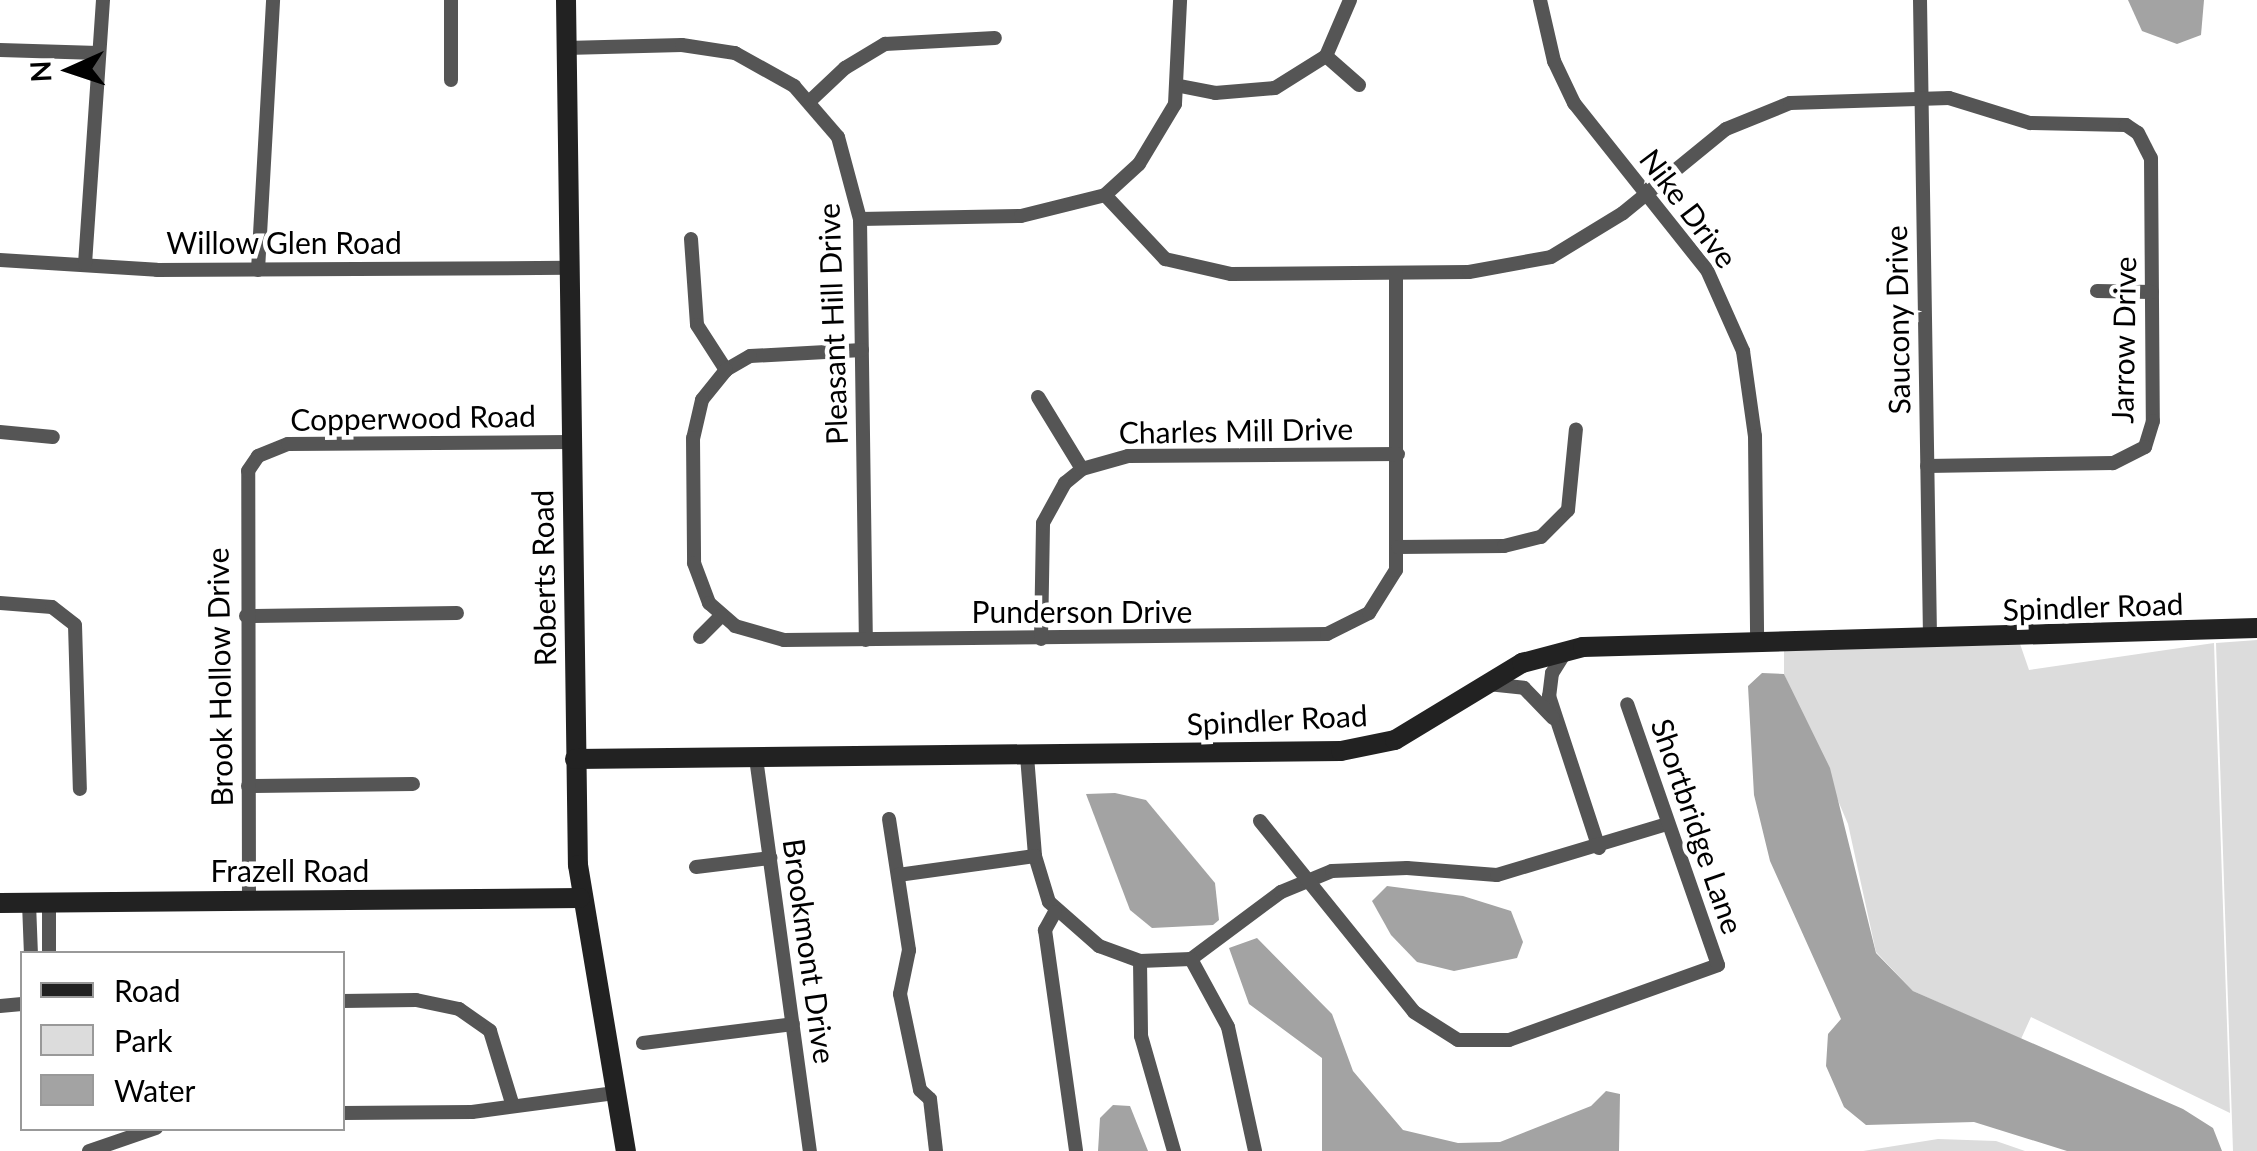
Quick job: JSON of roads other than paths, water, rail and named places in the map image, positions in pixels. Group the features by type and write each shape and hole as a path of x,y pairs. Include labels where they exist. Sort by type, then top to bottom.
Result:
{"street":[{"path":"85,264 103,0"},
{"path":"258,270 273,0"},
{"path":"450,0 451,80"},
{"name":"Roberts Road","path":"566,0 580,898 626,1151"},
{"path":"860,218 1021,216 1104,196 1152,147 1180,86 1180,0"},
{"path":"1180,86 1215,93 1275,88 1326,56 1350,0"},
{"name":"Nike Drive","path":"1540,0 1554,62 1574,103 1707,270 1743,352 1755,436 1757,644"},
{"name":"Saucony Drive","path":"1920,0 1930,640"},
{"path":"811,100 845,68 885,44 995,38"},
{"name":"Pleasant Hill Drive","path":"566,48 718,48 752,59 811,100 847,154 860,218 866,640"},
{"path":"0,50 98,52"},
{"path":"1326,56 1359,85"},
{"path":"1104,196 1165,259 1231,274 1469,272 1551,256 1646,194 1726,129 1760,113 1826,99 1922,98"},
{"name":"Jarrow Drive","path":"1922,98 1963,100 2030,123 2116,124 2138,133 2151,158 2153,420 2140,453 2112,463 1926,466"},
{"path":"691,238 697,324 726,370"},
{"name":"Willow Glen Road","path":"0,260 258,270 568,268"},
{"name":"Punderson Drive","path":"722,616 766,639 1327,634 1356,624 1381,601 1398,547 1396,272"},
{"path":"2098,292 2152,292"},
{"path":"700,637 722,616 694,564 693,438 702,400 726,370 777,352 862,350"},
{"path":"1038,397 1082,469"},
{"path":"1398,547 1504,546 1541,537 1568,510 1576,429"},
{"path":"0,432 53,437"},
{"name":"Copperwood Road","path":"258,456 288,444 570,442"},
{"name":"Charles Mill Drive","path":"1042,639 1043,523 1065,483 1082,469 1128,456 1398,454"},
{"name":"Brook Hollow Drive","path":"249,900 244,488 258,456"},
{"path":"0,603 52,607 75,625 80,789"},
{"path":"246,616 457,613"},
{"name":"Spindler Road","path":"575,760 1357,750 1419,728 1522,663 1567,650 2257,628"},
{"path":"1567,650 1549,682 1554,719 1599,848"},
{"path":"1487,684 1524,688 1554,719"},
{"name":"Shortbridge Lane","path":"1311,880 1414,1012 1458,1040 1508,1040 1718,965 1628,704"},
{"path":"1026,756 1035,856 1056,912 1099,946 1140,960 1191,959 1281,892 1360,867 1497,876 1599,848 1667,824"},
{"name":"Brookmont Drive","path":"756,758 810,1151"},
{"path":"248,786 412,784"},
{"path":"889,818 909,950 900,994 912,1061 930,1099 936,1151"},
{"path":"1260,821 1311,880"},
{"path":"898,875 1035,856"},
{"path":"696,867 770,858"},
{"name":"Frazell Road","path":"0,903 580,898"},
{"path":"31,951 39,902"},
{"path":"39,902 48,951"},
{"path":"1056,912 1045,930 1076,1151"},
{"path":"1191,959 1228,1027 1255,1151"},
{"path":"1140,960 1141,1036 1174,1151"},
{"path":"345,1001 416,1000 459,1009 490,1031 513,1106"},
{"path":"643,1043 793,1024"},
{"path":"345,1112 513,1106 615,1093"},
{"path":"89,1151 147,1131"}],"water":[{"path":"2128,0 2204,0 2201,35 2177,44 2142,31"},
{"path":"1762,673 1784,674 1830,768 1876,953 1913,991 2183,1109 2213,1128 2222,1151 2067,1151 1974,1122 1866,1125 1844,1107 1826,1066 1828,1034 1841,1019 1770,861 1754,795 1748,686"},
{"path":"1115,793 1146,800 1215,883 1219,920 1213,925 1152,928 1130,910 1086,794"},
{"path":"1387,886 1463,896 1511,911 1523,942 1517,958 1454,971 1417,962 1391,935 1372,901"},
{"path":"1257,938 1332,1014 1353,1071 1403,1130 1458,1143 1500,1142 1591,1106 1606,1091 1620,1094 1619,1151 1322,1151 1322,1058 1249,1004 1229,948"},
{"path":"1113,1105 1130,1106 1148,1151 1098,1151 1100,1118"}]}
